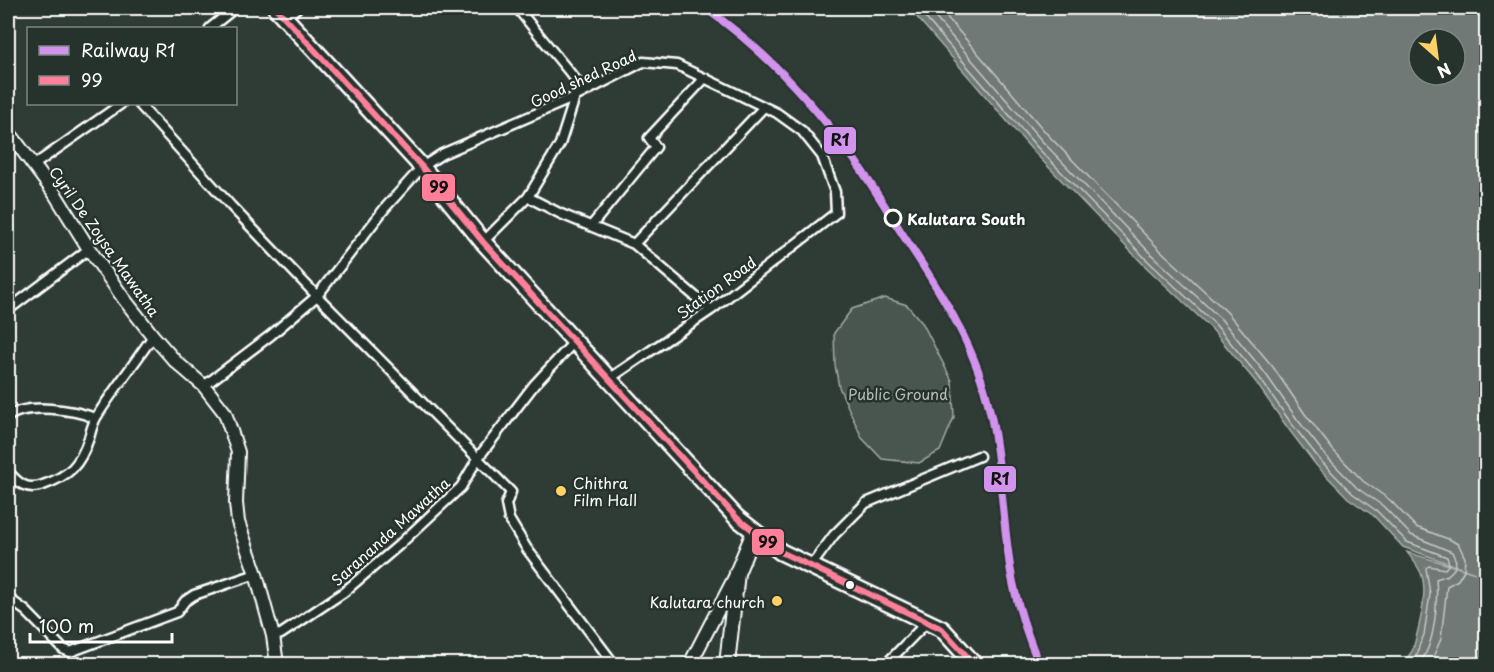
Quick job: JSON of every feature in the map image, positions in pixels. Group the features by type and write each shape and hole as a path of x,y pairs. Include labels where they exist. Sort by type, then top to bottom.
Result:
{"highway":[{"path":"286,11 422,167 483,242 737,518 781,552 942,629 974,664"}],"main road":[{"path":"727,664 737,573 754,532"}],"street":[{"path":"211,27 235,8"},
{"path":"517,8 585,91"},
{"name":"Good shed Road","path":"204,386 271,335 317,296 385,208 422,167 442,154 575,97 643,62 677,65 777,113 802,131 822,156 835,192 836,213"},
{"path":"592,225 656,147 649,138 705,78"},
{"path":"483,242 528,197 560,144 575,97"},
{"path":"34,165 120,105"},
{"path":"140,105 231,206 317,296 511,492 506,504 509,519 527,549 614,664"},
{"path":"634,244 764,108"},
{"name":"Cyril De Zoysa Mawatha","path":"8,131 56,194 89,249 124,299 175,361 204,386 225,413 238,452 236,503 238,522 256,574 273,636 277,664"},
{"path":"528,197 561,214 634,244 711,310"},
{"name":"Station Road","path":"609,379 711,310 836,213"},
{"path":"8,310 89,249"},
{"path":"8,471 15,480 27,488 62,479 73,468 85,449 95,418 153,336"},
{"name":"Sarananda Mawatha","path":"273,636 281,634 344,592 399,545 460,487 478,458 534,385 574,342"},
{"path":"8,417 12,414 40,409 79,412 95,418"},
{"path":"811,566 834,535 866,502 979,456"},
{"path":"690,664 737,573"},
{"path":"8,598 26,611 63,649 70,652 177,612 194,595 256,574"},
{"path":"886,664 927,622"}],"green space":[{"name":"Public Ground","path":"885,298 907,305 923,324 952,381 954,417 940,451 919,463 882,459 862,438 839,387 835,365 834,333 852,309"}],"water":[{"path":"909,8 1486,8 1486,664 1402,664 1413,649 1422,613 1424,593 1421,573 1407,552 1475,573 1403,547 1374,516 1348,498 1316,465 1255,381 1211,328 1145,266 1032,150"}],"rail line":[{"name":"R1","path":"705,8 765,57 819,114 865,175 953,315 981,377 987,399 998,456 1012,580 1039,664"}],"transit line":[{"name":"99","path":"276,8 422,167 483,242 737,518 781,552 942,629 974,664"}],"place":[{"name":"Kalutara South","path":"893,218"},
{"name":"Chithra Film Hall","path":"561,491"},
{"name":"Kalutara church","path":"777,601"}]}
